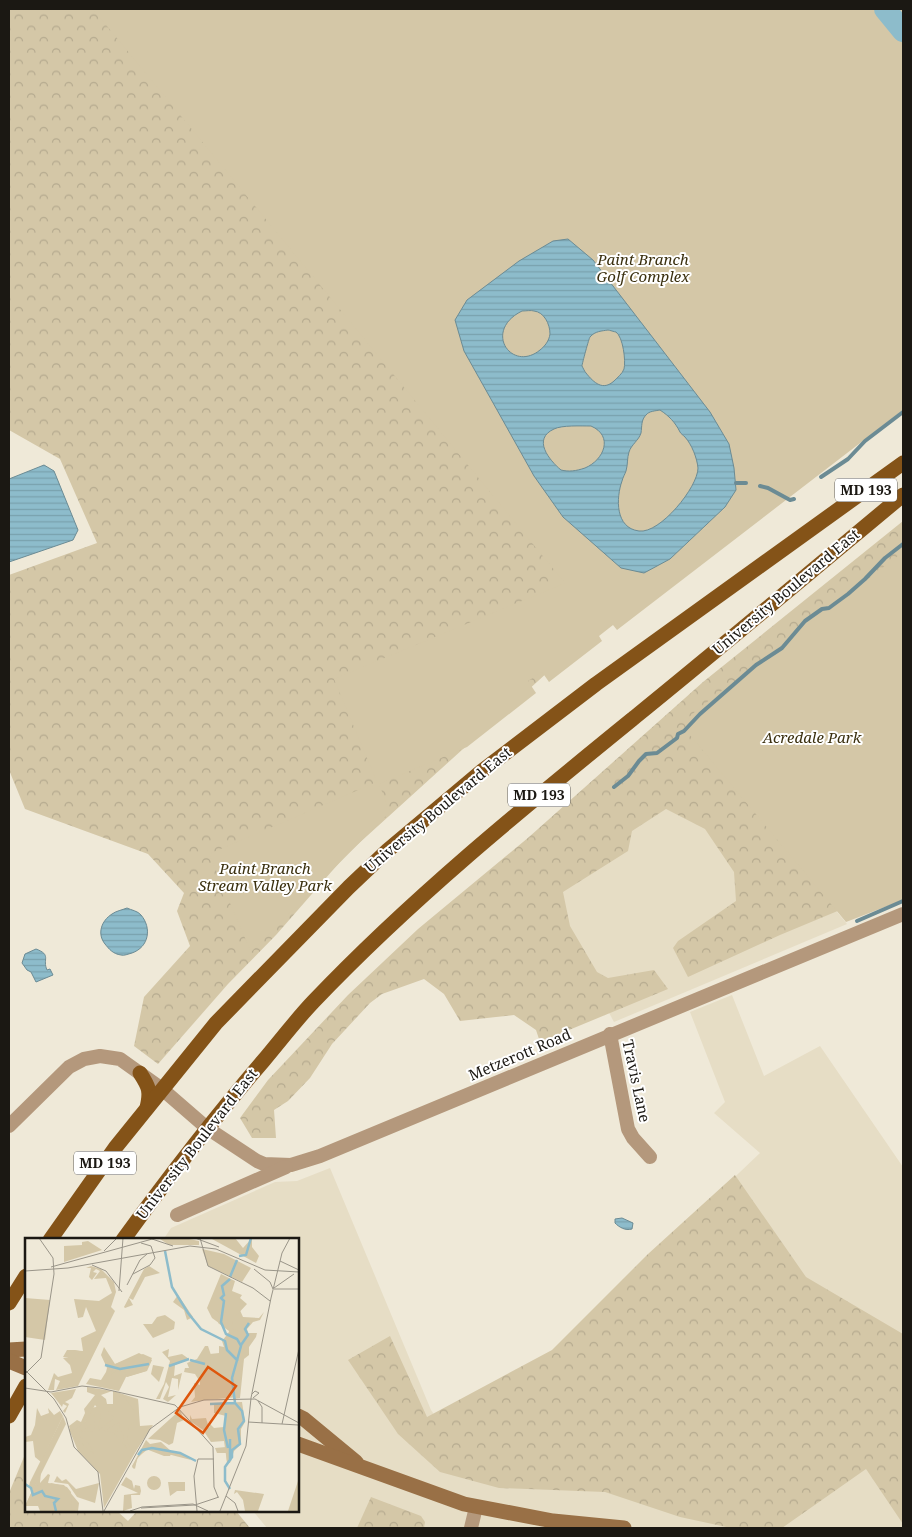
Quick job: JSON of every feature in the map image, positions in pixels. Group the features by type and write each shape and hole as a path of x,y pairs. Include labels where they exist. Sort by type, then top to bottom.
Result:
{"main road":[{"name":"University Boulevard East","path":"51,1238 116,1148 216,1023 349,886 417,824 482,771 596,684 903,463"},
{"name":"University Boulevard East","path":"124,1238 167,1178 207,1128 312,1004 386,929 448,872 542,792 903,496"},
{"path":"140,1073 148,1084 150,1094 147,1108"},
{"path":"9,1303 25,1278"},
{"path":"9,1416 25,1388"}],"street":[{"name":"Metzerott Road","path":"9,1126 69,1067 84,1059 100,1056 120,1059 162,1089 207,1128 257,1161 264,1164 291,1165 320,1156 903,914"},
{"name":"Travis Lane","path":"610,1034 628,1129 650,1157"},
{"path":"177,1215 291,1165"},
{"path":"9,1350 25,1349"},
{"path":"9,1361 25,1368"},
{"path":"299,1416 365,1469"},
{"path":"299,1444 464,1504 553,1521 624,1528"},
{"path":"471,1528 476,1507"}],"shaded area":[{"path":"684,727 847,924 614,1022 520,848"},
{"path":"732,995 764,1076 820,1046 903,1167 903,1528 267,1528 254,1512 299,1512 299,1238 164,1238 171,1228 275,1182 297,1181 330,1168 431,1410 454,1444 760,1153 714,1113 725,1102 690,1012"}],"green space":[{"name":"Paint Branch Stream Valley Park","path":"9,9 153,9 576,546 559,662 346,855 158,1064 134,1046 144,997 190,946 177,911 184,893 148,854 25,809 9,770 9,575 97,543 60,459 9,430"},
{"name":"Paint Branch Golf Complex","path":"93,9 903,9 903,410 617,630 613,625 599,636 602,641 549,682 542,672 528,681 536,693 467,747 379,784 390,812 251,952 209,854 377,782 334,679 565,583"},
{"path":"903,521 903,555 840,910 688,977 673,948 678,941 736,901 734,872 705,829 666,809 632,831 628,851 563,892 570,926 597,972 608,978 654,970 668,989 540,1042 536,1030 514,1015 460,1021 444,994 424,979 382,994 370,1003 332,1044 310,1078 288,1101 274,1110 276,1138 252,1138 240,1118 268,1080 348,995 418,929 529,837 703,682"},
{"name":"Acredale Park","path":"903,552 903,900 846,922 684,728 691,723 688,718 698,709"},
{"path":"735,1175 806,1277 903,1334 903,1524 866,1469 782,1528 731,1528 680,1517 605,1492 499,1488 440,1472 398,1434 348,1360 390,1336 427,1417 552,1350 648,1254"},
{"path":"25,1454 25,1512 118,1512 128,1521 136,1512 237,1512 250,1528 9,1528 9,1493"},
{"path":"371,1497 421,1516 425,1522 424,1528 357,1528"}],"water":[{"path":"568,239 593,260 710,412 729,444 736,490 725,507 670,559 644,573 621,568 563,517 534,476 464,351 455,320 467,300 519,261 553,241","holes":["522,311 538,312 546,319 550,330 546,343 540,350 530,356 520,356 511,353 506,347 503,338 504,329 510,319","609,330 616,332 624,355 625,365 622,372 610,384 602,386 592,380 582,366 590,337 596,332","660,410 672,420 680,433 688,440 697,460 698,468 692,486 676,508 657,525 648,530 639,531 631,529 625,524 621,518 618,504 629,452 640,436 643,419 652,411","567,426 591,426 598,430 602,436 604,448 601,454 592,464 585,468 573,471 561,470 552,461 545,449 543,444 547,433"]},
{"path":"44,465 54,471 78,530 73,540 9,562 9,479"},
{"path":"127,908 141,915 147,926 147,937 138,950 122,955 108,948 101,936 101,928 108,917 115,912"},
{"path":"36,949 44,953 47,970 50,969 53,975 36,982 31,972 22,963 25,954"},
{"path":"622,1218 633,1223 632,1229 625,1229 615,1223 615,1219"}],"waterway":[{"path":"885,9 903,31"},
{"path":"821,477 848,459 865,441 903,412"},
{"path":"736,483 746,483"},
{"path":"760,486 768,488 790,500 794,499"},
{"path":"614,787 628,776 646,754 657,753 677,738 678,734 684,731 700,714 756,665 782,648 805,621 822,609 829,608 848,594 885,558 903,544"},
{"path":"857,921 903,901"}]}
